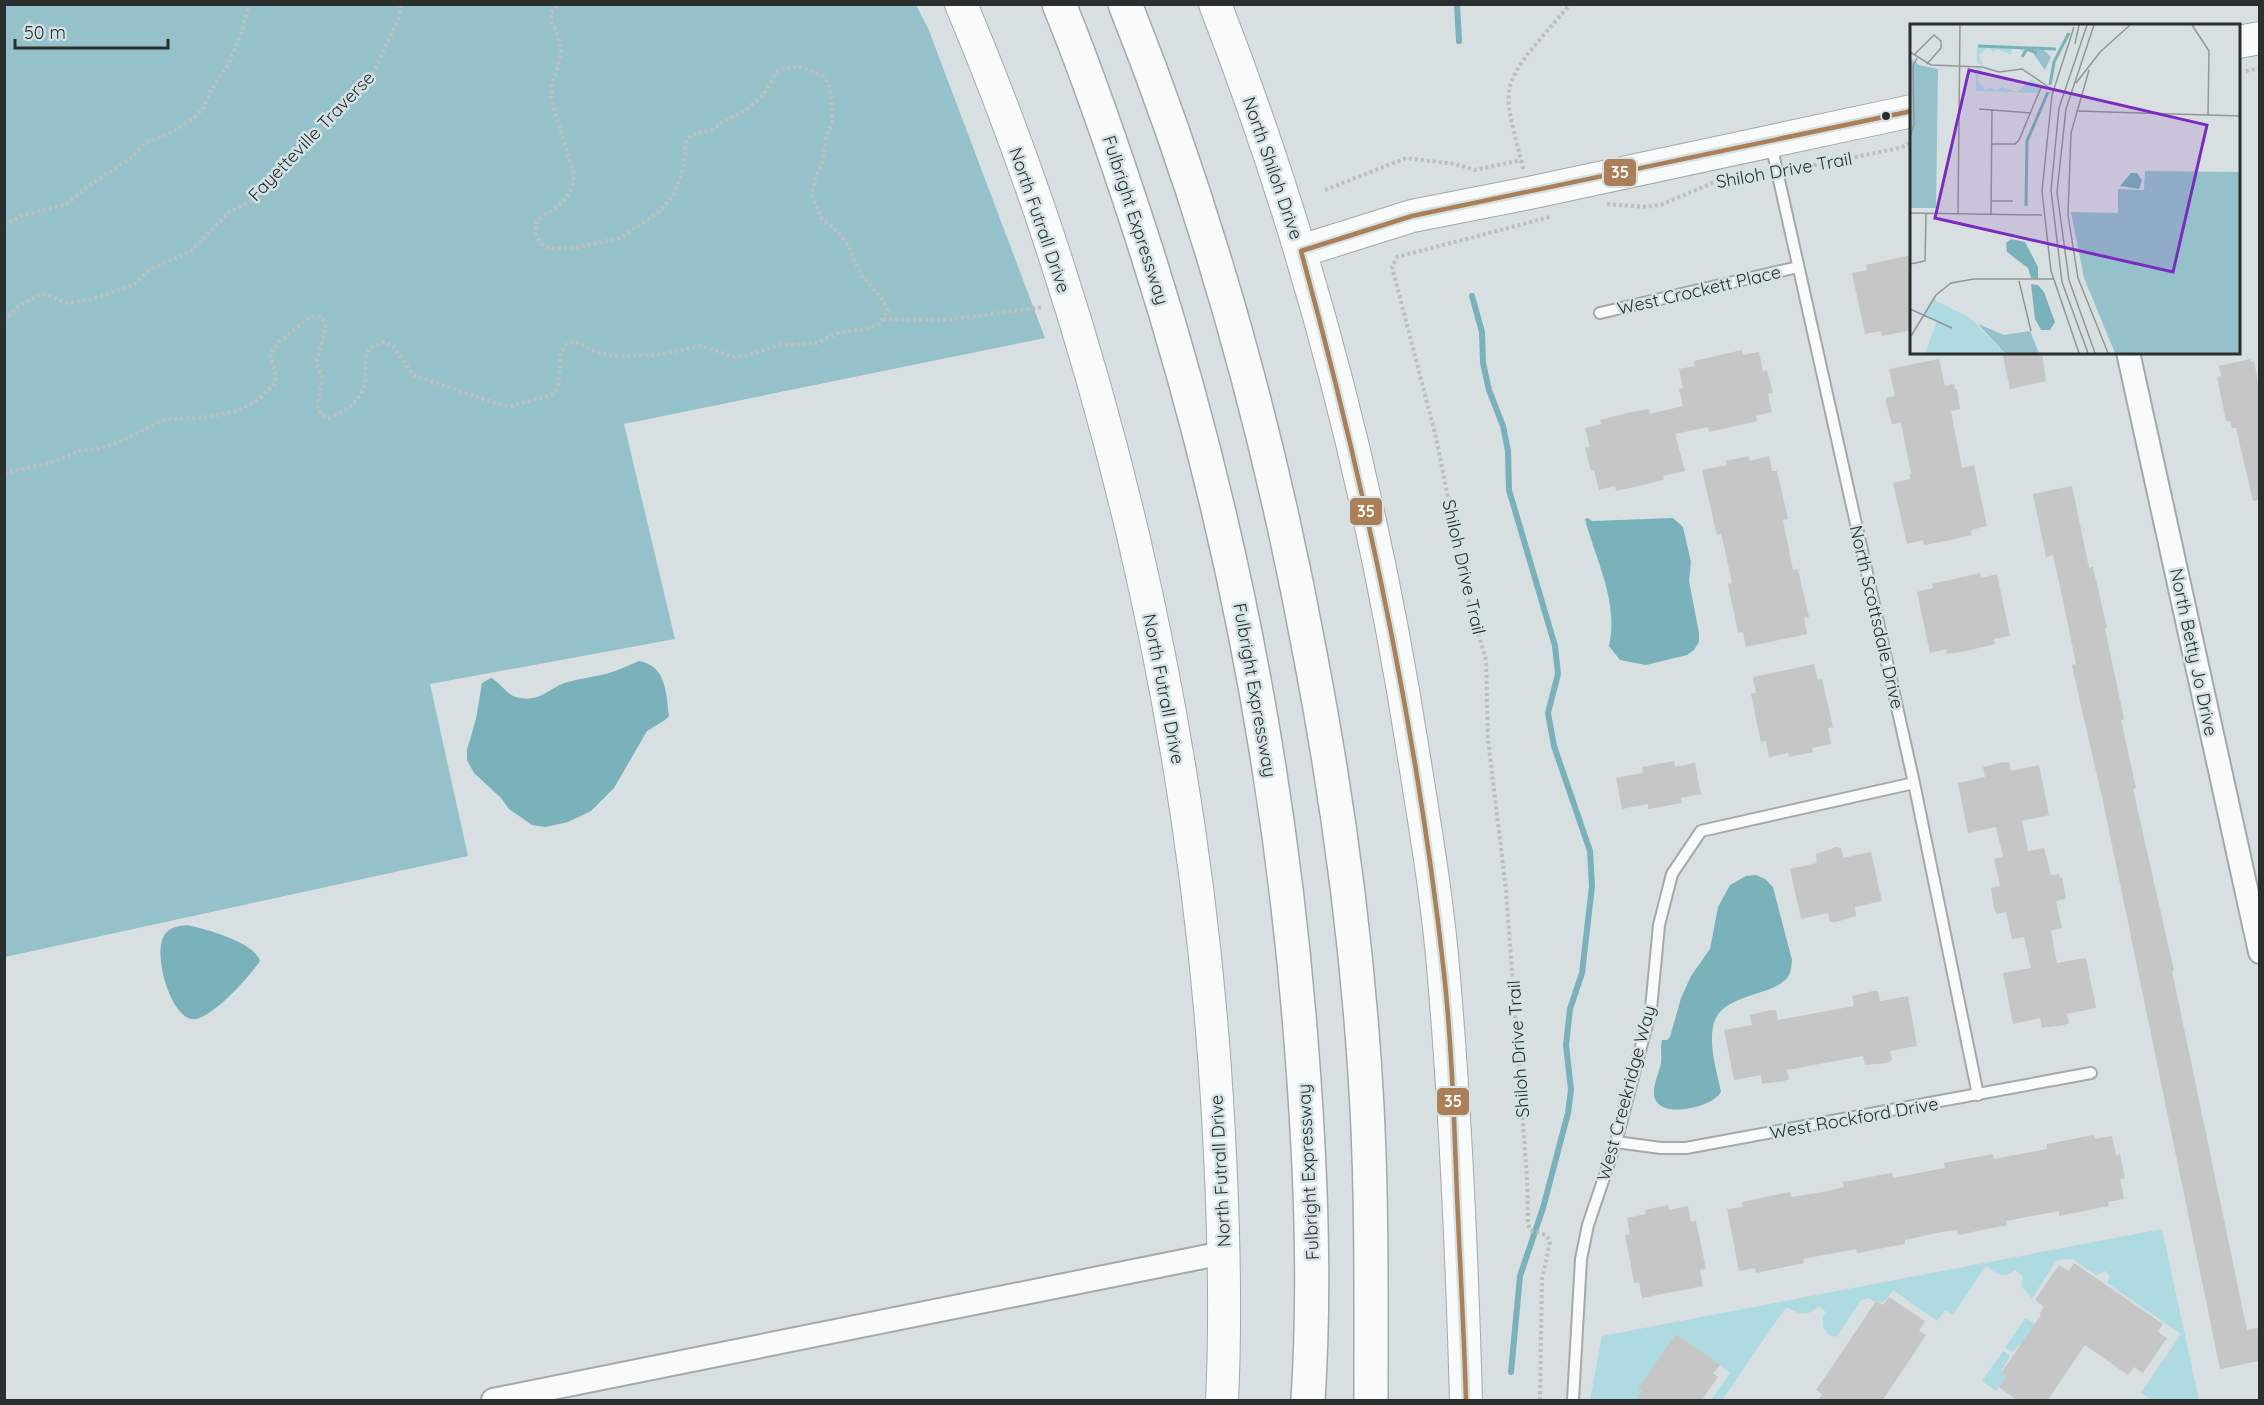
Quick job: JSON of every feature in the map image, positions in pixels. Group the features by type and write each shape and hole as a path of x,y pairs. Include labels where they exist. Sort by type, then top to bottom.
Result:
{"highway":[{"name":"Fulbright Expressway","path":"1059,4 1119,165 1185,377 1214,486 1263,724 1294,953 1305,1094 1313,1256 1308,1401"},
{"path":"1125,4 1177,147 1215,263 1245,369 1277,493 1321,710 1341,834 1367,1104 1372,1248 1371,1401"},
{"path":"1296,1401 1312,1334"}],"main road":[{"name":"North Futrall Drive","path":"961,4 1030,186 1070,305 1107,433 1151,619 1184,792 1204,949 1215,1071 1223,1253 1225,1348 1222,1401"},
{"name":"North Shiloh Drive","path":"1215,4 1264,139 1301,251 1352,441 1383,579 1404,691 1426,830 1444,976 1454,1130 1466,1401"},
{"path":"2242,57 2259,38"},
{"path":"1301,251 1412,216 1910,111"}],"street":[{"name":"North Betty Jo Drive","path":"2128,354 2259,952"},
{"path":"493,1401 1223,1253"}],"lane":[{"name":"North Scottsdale Drive","path":"1770,141 1914,783 1978,1095"},
{"name":"West Crockett Place","path":"1600,313 1798,267"},
{"name":"West Creekridge Way","path":"1573,1401 1581,1259 1588,1225 1616,1142 1651,1009 1659,926 1672,874 1701,831 1914,783"},
{"name":"West Rockford Drive","path":"1616,1142 1660,1148 1686,1148 2091,1073"}],"path":[{"path":"4,225 23,215 40,213 65,205 91,184 130,159 146,142 171,133 194,118 204,107 211,90 225,71 242,30 249,4"},
{"name":"Fayetteville Traverse","path":"4,321 18,307 40,294 66,303 89,300 133,285 150,269 190,252 229,212 253,200 263,190 272,175 292,158 301,144 329,122 348,94 373,74 399,18 401,4"},
{"path":"4,473 49,463 79,451 102,448 124,440 163,420 217,416 255,402 275,384 276,375 270,354 279,342 310,316 319,316 326,327 316,363 322,377 318,406 321,415 329,418 349,409 355,403 364,382 364,364 369,348 384,342 393,346 413,375 504,406 512,406 552,395 556,389 560,372 560,354 566,345 573,342 581,343 595,352 615,356 657,355 701,346 735,357 780,345 817,343 838,333 872,328 884,319 888,310 881,297 861,275 848,245 822,219 812,196 815,179 822,164 826,138 832,123 832,101 830,87 823,76 801,67 784,68 777,72 764,93 745,111 725,120 712,130 691,135 686,142 682,170 674,194 649,219 620,238 596,244 555,249 541,243 536,236 537,221 562,204 571,191 574,174 553,108 550,91 561,51 558,35 551,21 551,13 559,4"},
{"path":"1529,193 1508,93 1512,78 1521,64 1570,4"},
{"path":"2242,57 2259,68"},
{"name":"Shiloh Drive Trail","path":"1598,205 1655,205 1713,182 1900,148 1910,143"},
{"path":"1324,190 1406,158 1455,164 1474,170 1521,160"},
{"name":"Shiloh Drive Trail","path":"1540,1401 1542,1279 1550,1242 1546,1235 1530,1230 1528,1224 1522,1095 1506,890 1488,740 1486,660 1468,598 1437,437 1392,267 1397,257 1554,216"},
{"path":"884,319 946,320 1051,306"}],"shaded area":[{"path":"4,5 916,5 928,28 1045,338 624,424 675,639 430,684 468,856 5,957"},
{"path":"1673,518 1683,527 1691,562 1689,581 1699,633 1699,642 1694,650 1687,655 1646,665 1620,660 1609,646 1611,614 1609,598 1585,519 1592,521"},
{"path":"639,661 648,664 660,675 666,690 669,716 647,731 614,788 591,811 568,822 545,827 532,825 509,809 501,798 474,773 467,760 467,750 476,719 482,683 491,678 512,696 532,698 561,684 609,673"},
{"path":"1756,875 1765,879 1773,887 1792,960 1789,974 1776,986 1733,1003 1717,1016 1713,1027 1712,1043 1721,1092 1708,1102 1688,1109 1677,1110 1660,1105 1654,1095 1661,1063 1662,1040 1670,1037 1681,998 1691,976 1710,949 1718,907 1730,885 1746,876"},
{"path":"186,925 239,942 256,954 260,961 229,997 208,1014 191,1019 183,1015 170,994 160,954 161,942 165,934 175,927"},
{"path":"2162,1229 2199,1400 2152,1400 2141,1393 2181,1334 2107,1283 2110,1275 2105,1271 2096,1275 2073,1259 2057,1260 2032,1298 2022,1287 2023,1276 2015,1270 2004,1275 1986,1266 1953,1315 1945,1310 1937,1321 1893,1290 1884,1302 1875,1302 1869,1298 1861,1300 1836,1337 1829,1335 1823,1327 1823,1317 1826,1312 1818,1306 1803,1314 1786,1307 1722,1400 1711,1400 1730,1373 1676,1334 1638,1388 1642,1391 1636,1400 1590,1400 1602,1336"},
{"path":"2025,1318 2040,1328 2028,1342 2024,1340 2013,1352 2005,1348"},
{"path":"2003,1351 2010,1356 2001,1372 2006,1376 1996,1391 1982,1381"}],"building":[{"path":"1910,255 1910,330 1882,336 1881,331 1865,334 1852,273 1867,270 1866,265"},
{"path":"1742,350 1743,355 1759,352 1763,371 1767,370 1773,393 1768,394 1772,412 1756,416 1757,421 1740,425 1709,432 1708,427 1675,434 1685,471 1663,476 1664,480 1616,491 1615,486 1599,490 1585,448 1590,447 1585,428 1602,424 1600,420 1631,412 1649,409 1650,414 1683,406 1679,389 1683,388 1679,369 1695,366 1694,361"},
{"path":"2002,354 2042,354 2046,381 2010,389"},
{"path":"1939,359 1945,386 1954,384 1957,389 1960,409 1951,411 1962,468 1974,465 1987,526 1971,530 1972,535 1941,542 1924,545 1923,540 1907,544 1893,483 1910,479 1909,474 1911,474 1901,423 1892,424 1886,403 1886,398 1895,396 1889,369"},
{"path":"2251,359 2251,362 2254,361 2259,387 2259,500 2253,501 2236,428 2232,428 2230,421 2226,421 2217,377 2221,376 2219,366"},
{"path":"1749,456 1750,461 1769,456 1772,471 1777,471 1788,519 1783,520 1793,570 1798,569 1809,617 1804,618 1807,634 1746,647 1743,632 1738,633 1728,584 1732,583 1725,550 1721,534 1717,535 1702,470 1727,465 1726,461"},
{"path":"2072,486 2089,568 2093,567 2107,628 2105,629 2124,719 2121,720 2136,788 2133,789 2174,971 2172,971 2247,1330 2259,1328 2259,1361 2220,1369 2104,806 2072,665 2076,664 2064,605 2053,555 2046,557 2033,494"},
{"path":"1980,573 1981,578 1997,574 2010,636 1994,639 1995,644 1966,651 1947,654 1946,649 1930,653 1917,592 1933,588 1932,584"},
{"path":"1814,664 1818,680 1822,679 1833,727 1828,728 1831,744 1812,748 1813,752 1789,757 1788,753 1769,757 1766,741 1761,742 1751,694 1756,693 1753,677"},
{"path":"1674,761 1675,767 1695,763 1701,794 1681,798 1682,803 1648,809 1648,804 1622,809 1616,778 1643,773 1642,767"},
{"path":"2009,762 2011,771 2039,765 2049,815 2022,821 2028,851 2044,848 2051,875 2059,874 2060,878 2062,877 2066,899 2056,901 2062,928 2051,931 2057,963 2086,958 2096,1008 2067,1014 2069,1023 2064,1025 2042,1028 2040,1018 2013,1024 2003,973 2031,968 2024,937 2012,939 2006,912 1997,914 1994,909 1991,888 2000,886 1994,859 2003,857 1996,827 1968,833 1958,783 1985,777 1983,767"},
{"path":"1836,847 1841,848 1843,858 1871,852 1882,901 1855,907 1856,916 1836,922 1830,922 1828,913 1801,919 1790,869 1817,863 1816,854"},
{"path":"1878,991 1880,1001 1908,996 1917,1046 1890,1051 1892,1060 1886,1063 1865,1065 1863,1056 1787,1070 1789,1079 1784,1081 1762,1084 1761,1075 1734,1080 1724,1030 1752,1025 1750,1015 1771,1010 1776,1010 1778,1020 1854,1006 1852,996"},
{"path":"2094,1135 2095,1139 2112,1136 2116,1155 2120,1154 2125,1178 2120,1179 2124,1199 2108,1202 2109,1206 2059,1216 2059,1211 2006,1221 2007,1225 1958,1235 1957,1230 1941,1232 1905,1240 1905,1244 1857,1253 1856,1249 1803,1259 1804,1263 1756,1273 1755,1268 1739,1271 1727,1209 1743,1207 1742,1202 1790,1192 1791,1197 1828,1191 1844,1187 1843,1182 1892,1173 1893,1178 1945,1168 1944,1163 1993,1154 1994,1159 2047,1149 2047,1144"},
{"path":"1668,1205 1669,1210 1688,1206 1691,1222 1696,1221 1706,1269 1700,1270 1703,1286 1642,1298 1639,1282 1634,1283 1625,1235 1630,1234 1627,1218 1646,1214 1645,1210"},
{"path":"2074,1263 2163,1324 2158,1332 2167,1338 2143,1373 2134,1367 2128,1375 2085,1345 2047,1401 2018,1401 1999,1387 2006,1376 2001,1373 2041,1315 2039,1314 2044,1307 2035,1300 2059,1265 2069,1271"},
{"path":"1889,1297 1925,1321 1919,1331 1926,1335 1882,1401 1818,1401 1822,1394 1816,1390 1876,1301 1883,1305"},
{"path":"1676,1334 1720,1365 1713,1373 1718,1377 1701,1401 1635,1401 1642,1391 1638,1388"}],"waterway":[{"path":"1457,4 1459,41"},
{"path":"1472,296 1482,332 1483,363 1489,390 1503,426 1508,451 1509,490 1555,646 1558,674 1548,713 1554,746 1590,851 1592,886 1582,973 1570,1009 1566,1045 1571,1090 1568,1113 1543,1208 1520,1276 1511,1372"}],"transit line":[{"name":"35","path":"1466,1400 1451,1056 1433,881 1387,609 1347,430 1301,251 1412,216 1910,111"}]}
